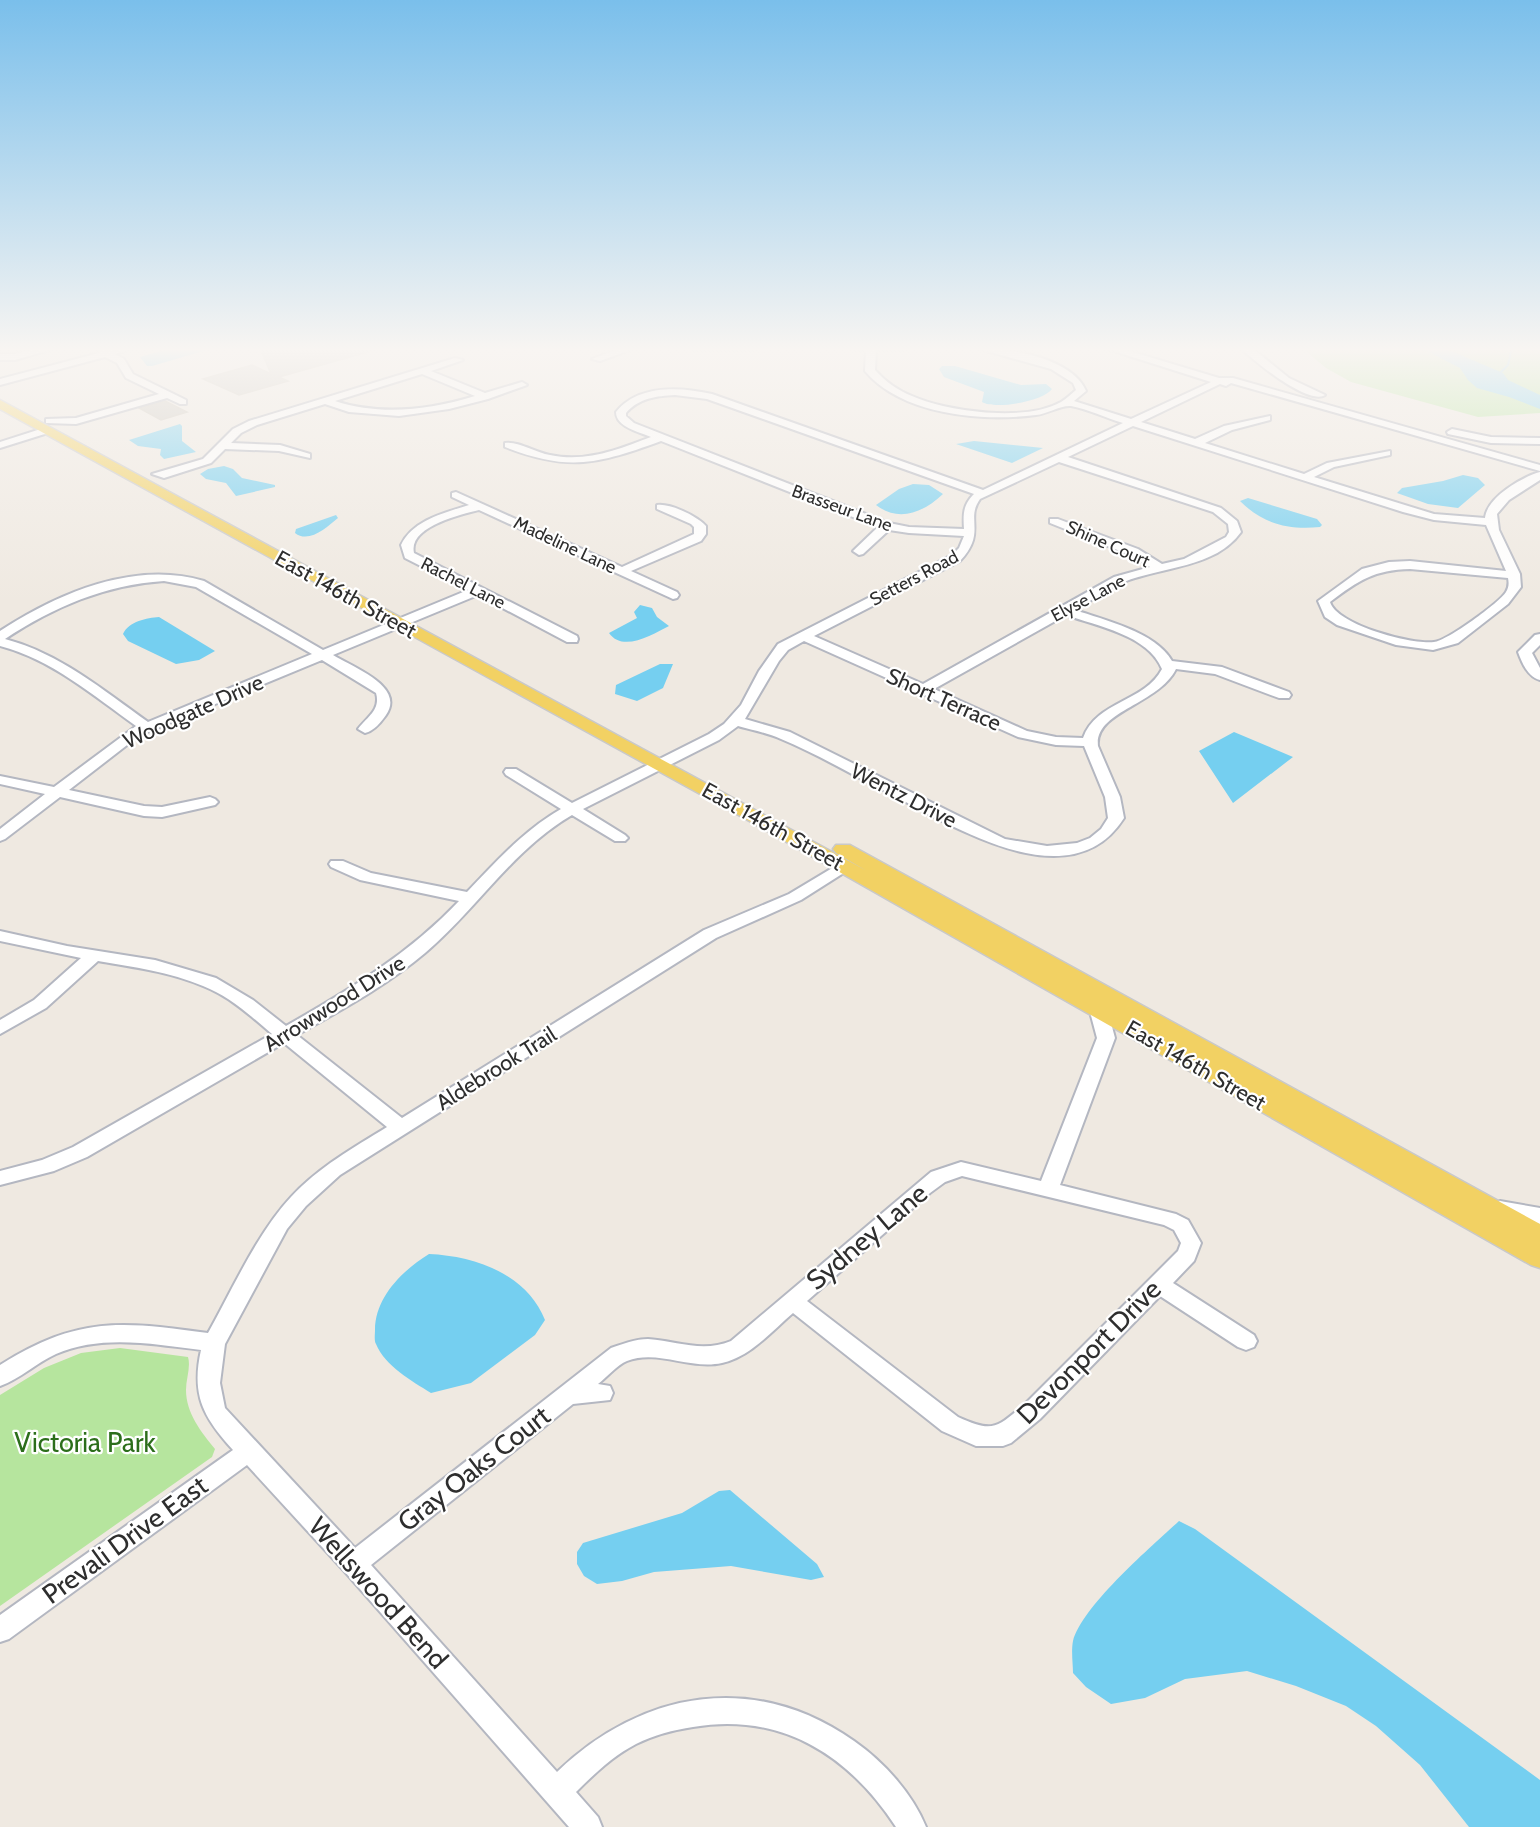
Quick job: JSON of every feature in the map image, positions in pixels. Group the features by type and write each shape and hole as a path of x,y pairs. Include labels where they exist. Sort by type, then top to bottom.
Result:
{"main road":[{"name":"East 146th Street","path":"63,432 667,760 1034,953 1540,1236"},
{"name":"East 146th Street","path":"81,432 149,477"},
{"name":"East 146th Street","path":"667,760 845,867 1540,1258"}],"street":[{"path":"0,445 31,432"},
{"path":"149,477 164,475 207,461 236,432"},
{"name":"Brasseur Lane","path":"649,432 886,526 909,530 971,533"},
{"name":"Brasseur Lane","path":"810,432 982,493"},
{"path":"982,493 1113,432"},
{"path":"1162,432 1422,514 1491,522"},
{"path":"1194,444 1216,432"},
{"path":"1407,432 1540,470"},
{"path":"1454,432 1497,440 1540,441"},
{"path":"509,445 550,460 580,461 609,456 661,437"},
{"path":"224,446 280,448 306,456"},
{"path":"1304,478 1331,465 1386,453"},
{"name":"Elyse Lane","path":"923,690 1123,578 1195,559 1230,539 1235,532 1233,523 1224,514 1059,458"},
{"path":"1513,575 1410,565 1377,568 1324,601 1327,613 1334,618 1402,643 1418,646 1443,644 1452,640 1505,601 1513,590 1515,583 1513,575 1491,522 1491,512 1498,502 1540,470"},
{"name":"Setters Road","path":"667,760 723,732 736,720 749,706 776,655 783,647 956,558 970,543 968,508 972,501 982,493"},
{"name":"Madeline Lane","path":"456,495 673,595"},
{"name":"Rachel Lane","path":"479,506 422,527 411,535 405,544 409,555 572,639"},
{"path":"622,571 697,539 700,526 661,507"},
{"name":"Shine Court","path":"1054,521 1134,552 1161,568"},
{"path":"859,551 886,526"},
{"path":"0,637 46,609 119,583 166,577 187,580 200,584 371,682 384,693 384,709 365,729"},
{"name":"Woodgate Drive","path":"0,836 125,739 146,727 478,591"},
{"path":"1064,610 1149,644 1161,653 1168,664 1168,674 1162,681 1095,726 1090,742"},
{"name":"Short Terrace","path":"803,636 1023,734 1056,741 1090,742"},
{"path":"1540,638 1525,652 1529,663 1540,676"},
{"path":"0,642 19,646 41,656 146,727"},
{"path":"1168,664 1217,670 1284,695"},
{"name":"Wentz Drive","path":"736,720 792,739 999,842 1032,850 1076,848 1104,835 1116,818 1113,799 1090,742"},
{"name":"Arrowwood Drive","path":"0,1178 47,1166 80,1152 285,1035 386,974 419,948 520,845 541,827 572,808 667,760"},
{"path":"512,772 620,838"},
{"path":"0,780 144,811 162,812 210,802"},
{"path":"337,864 366,877 470,898"},
{"name":"Aldebrook Trail","path":"214,1342 280,1224 299,1201 333,1170 710,934 795,897 845,867"},
{"path":"0,936 155,965 210,982 237,997 400,1127"},
{"path":"0,1028 40,1004 95,955"},
{"path":"1048,1190 1106,1038 1098,1008"},
{"path":"1106,1038 1132,1028"},
{"name":"Sydney Lane","path":"568,1395 619,1354 646,1348 702,1357 723,1354 739,1347 923,1188 949,1172 961,1169 1169,1219 1181,1225 1188,1234"},
{"path":"1485,1205 1540,1216"},
{"name":"Devonport Drive","path":"792,1301 950,1424 976,1436 1003,1436 1032,1412 1187,1255 1191,1243 1188,1234"},
{"path":"1158,1284 1246,1341"},
{"path":"0,1377 48,1348 88,1336 112,1332 214,1342"},
{"name":"Wellswood Bend","path":"214,1342 209,1362 209,1398 220,1420 354,1564 588,1827"},
{"name":"Gray Oaks Court","path":"354,1564 568,1395 602,1393"},
{"name":"Prevali Drive East","path":"0,1630 249,1451"},
{"path":"556,1792 612,1743 645,1726 696,1711 713,1709 753,1712 812,1729 843,1747 871,1770 887,1788 912,1827"}],"green space":[{"name":"Victoria Park","path":"120,1348 188,1357 186,1390 189,1407 200,1429 215,1449 212,1457 0,1606 0,1395 44,1368 81,1353"}],"water":[{"path":"154,432 182,432 182,441 196,452 164,459 160,455 161,449 138,446 129,440"},
{"path":"974,441 1043,448 1012,463 956,444"},
{"path":"224,466 233,469 242,478 275,485 275,487 236,496 226,483 206,479 200,474 208,469"},
{"path":"1463,475 1478,478 1485,485 1458,508 1428,504 1397,493 1402,488"},
{"path":"913,484 929,485 943,494 928,506 911,513 894,513 876,505 899,489"},
{"path":"1248,498 1317,519 1322,525 1308,528 1277,524 1258,515 1240,501"},
{"path":"336,515 338,518 318,533 306,537 295,533 296,529"},
{"path":"640,605 652,608 657,617 669,626 647,637 630,642 615,639 609,633 637,618 634,612"},
{"path":"159,617 215,651 199,660 176,664 128,641 123,634 134,623"},
{"path":"660,664 673,664 663,688 637,701 615,694 616,685"},
{"path":"1234,732 1293,757 1233,803 1199,751"},
{"path":"429,1254 464,1259 498,1270 513,1279 526,1291 537,1304 545,1320 535,1335 471,1383 431,1393 392,1366 375,1343 376,1318 385,1296 400,1276"},
{"path":"730,1490 817,1564 824,1577 811,1580 731,1566 654,1572 622,1581 597,1584 584,1576 577,1564 577,1552 583,1543 682,1513 719,1491"},
{"path":"1179,1521 1195,1529 1540,1780 1540,1827 1469,1827 1420,1765 1376,1726 1346,1706 1296,1686 1247,1671 1185,1679 1145,1698 1111,1704 1086,1687 1073,1673 1072,1645 1079,1627 1103,1594 1119,1577"}]}
